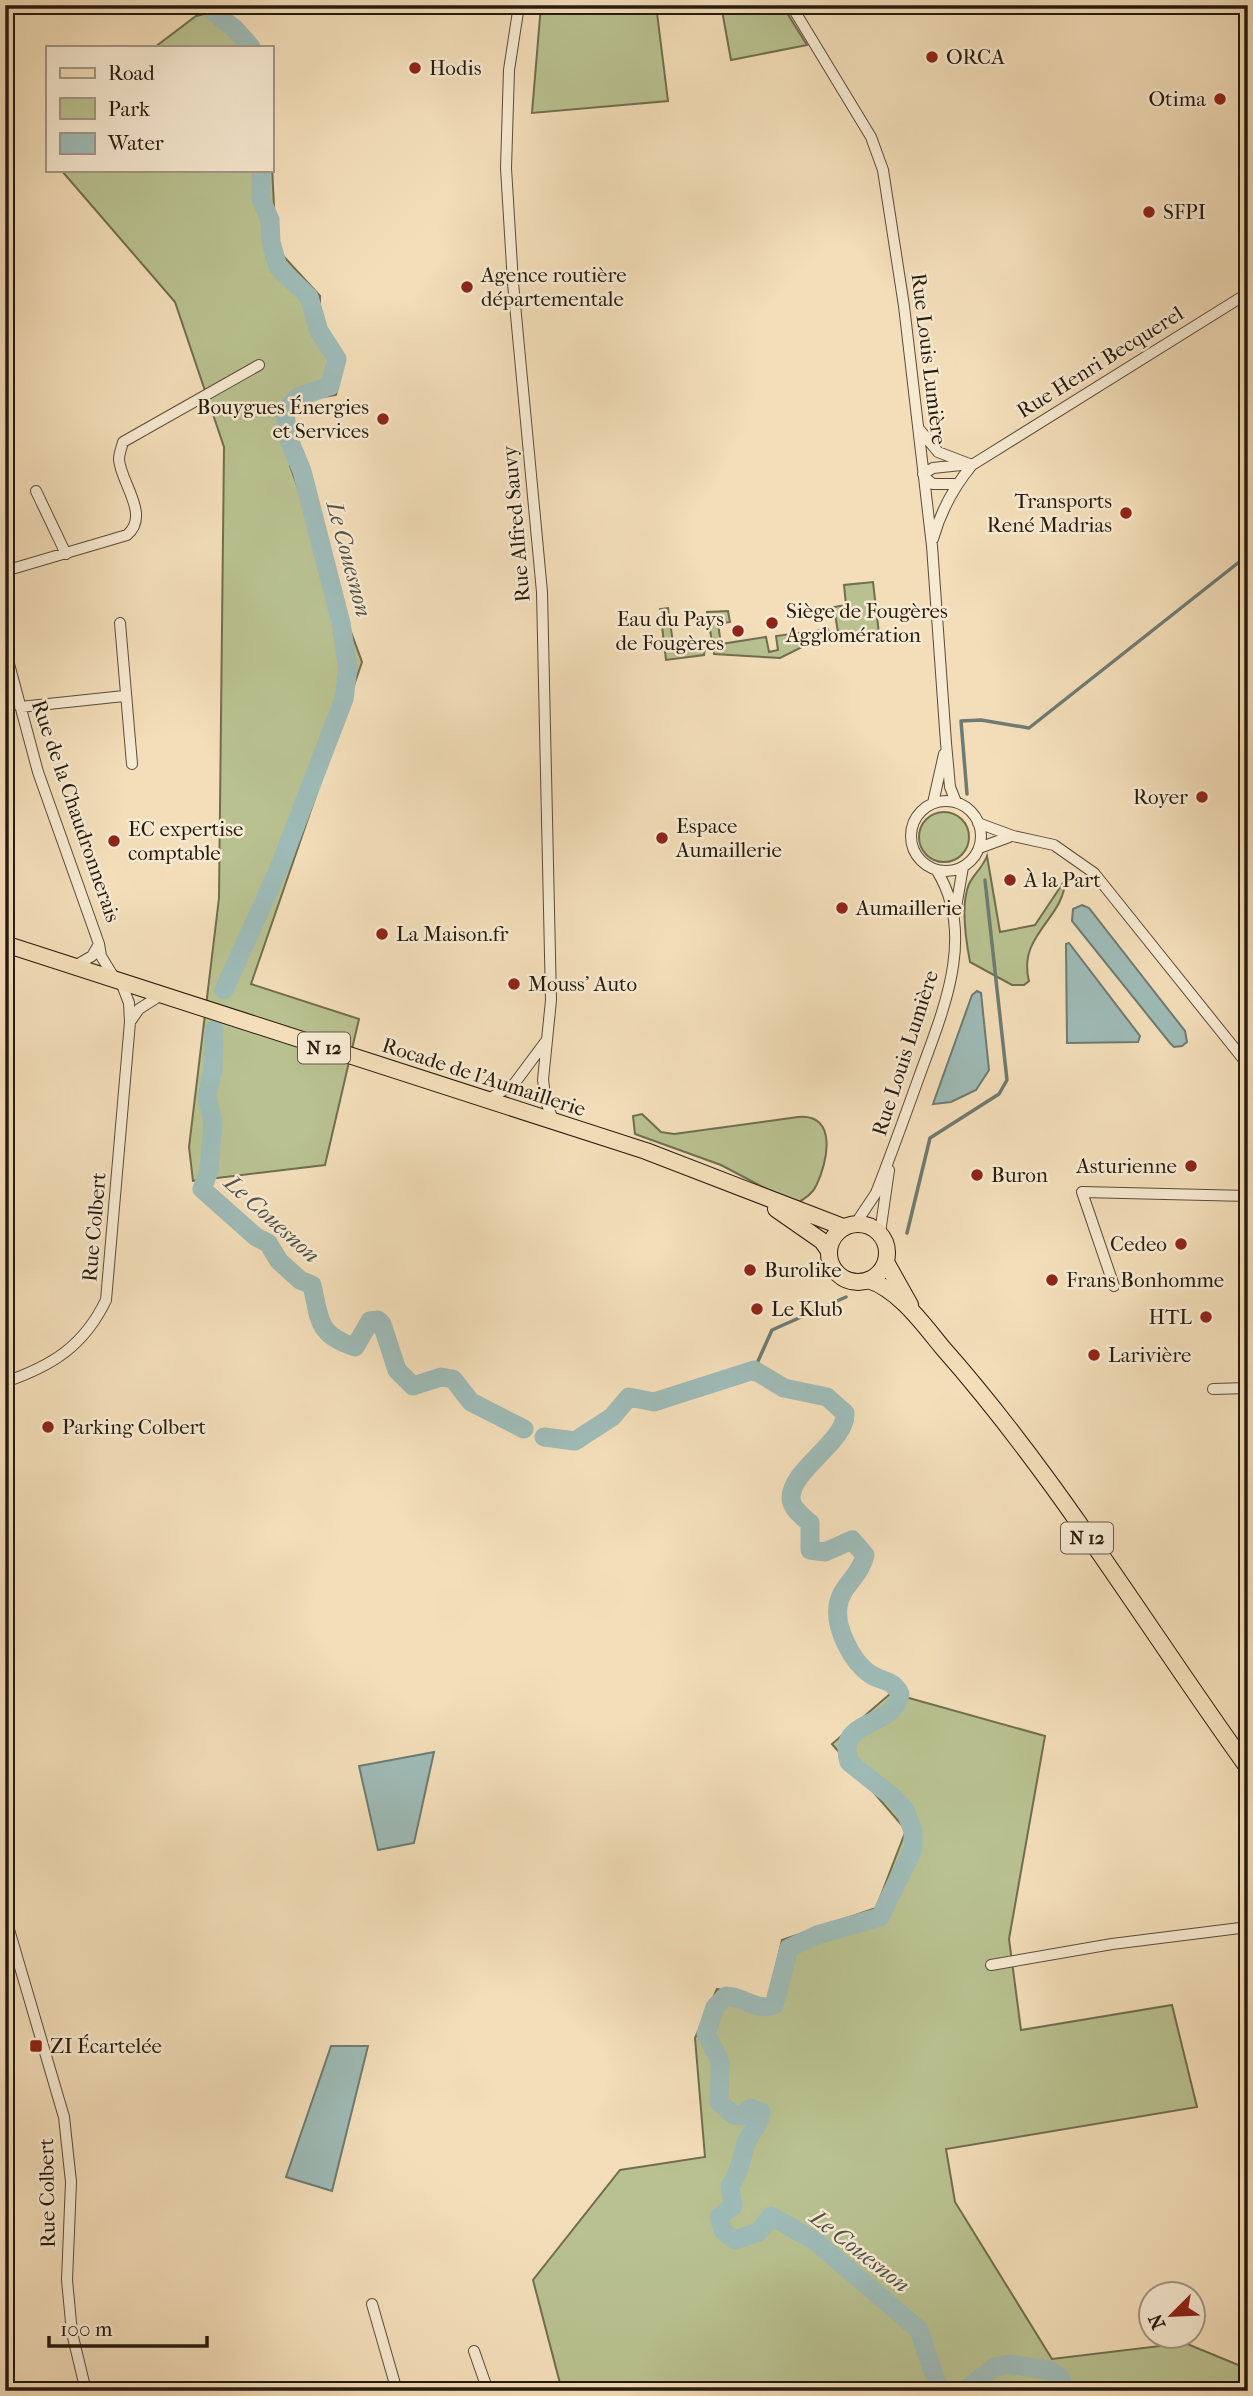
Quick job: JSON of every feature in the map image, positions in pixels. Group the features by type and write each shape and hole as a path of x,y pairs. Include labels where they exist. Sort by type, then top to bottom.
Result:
{"main road":[{"name":"Rocade de l'Aumaillerie","path":"5,944 690,1167 747,1191 850,1225"},
{"name":"Rocade de l'Aumaillerie","path":"747,1191 822,1241 829,1251"},
{"path":"865,1224 880,1233 887,1252 882,1270 868,1280 849,1281 840,1276 834,1269 829,1251 833,1237 850,1225 865,1224"},
{"name":"N 12","path":"886,1262 916,1317"},
{"name":"N 12","path":"868,1280 888,1292 916,1317 1010,1429 1248,1768"}],"street":[{"name":"Rue Alfred Sauvy","path":"519,5 509,70 506,167 513,283 542,592 551,1000 543,1080 546,1102 554,1122"},
{"name":"Rue Louis Lumière","path":"791,5 870,137 883,170 932,546 950,787 956,802"},
{"name":"Rue Henri Becquerel","path":"932,546 940,514 956,484 972,465 1248,293"},
{"path":"5,571 116,539 132,530 135,508 119,460 123,442 259,365"},
{"path":"918,427 938,452 972,465"},
{"name":"Rue Henri Becquerel","path":"923,475 933,468 972,465"},
{"path":"923,475 933,484 956,484"},
{"path":"36,491 66,554"},
{"path":"120,623 124,696 132,764"},
{"name":"Rue de la Chaudronnerais","path":"5,649 38,772 101,956 118,980"},
{"path":"20,707 124,696"},
{"name":"Rue Louis Lumière","path":"933,803 946,743"},
{"path":"979,848 978,823 970,810 956,802 933,803 916,817 910,839 920,860 937,871 963,867 979,848 1013,836"},
{"path":"978,823 1013,836 1054,845 1094,873 1248,1065"},
{"name":"Rue Louis Lumière","path":"850,1225 876,1193 952,984 954,921 963,867"},
{"name":"Rue Louis Lumière","path":"937,871 948,893 954,921"},
{"name":"Rue de la Chaudronnerais","path":"74,966 92,956 99,944"},
{"name":"Rue Colbert","path":"5,1381 35,1372 72,1348 96,1321 106,1300 130,1022 130,1003 118,980"},
{"path":"130,1022 138,1009 161,995"},
{"path":"487,1100 514,1084 547,1041"},
{"name":"Rue Louis Lumière","path":"880,1233 891,1156"},
{"path":"1114,1286 1082,1192 1248,1196"},
{"path":"1213,1389 1248,1388"},
{"name":"Rue Colbert","path":"5,1916 64,2117 71,2182 68,2293 72,2333 86,2391"},
{"path":"991,1965 1112,1944 1248,1927"},
{"path":"372,2305 397,2391"},
{"path":"474,2351 487,2388 478,2391"}],"green space":[{"path":"541,5 656,5 668,101 532,113"},
{"path":"721,5 782,5 807,45 731,60"},
{"path":"225,9 255,46 156,46 196,16"},
{"path":"63,172 272,172 276,248 320,296 320,331 343,355 336,395 288,403 286,417 297,446 290,466 362,662 251,984 359,1019 325,1165 193,1181 189,1147 219,898 224,447 175,302"},
{"path":"873,582 879,634 839,639 834,607 846,605 844,585"},
{"path":"668,608 674,650 705,648 704,655 666,660 660,609"},
{"path":"728,611 730,622 718,624 721,644 766,637 769,652 778,650 776,636 828,629 831,640 808,644 780,658 714,654 707,612"},
{"path":"944,812 961,820 969,837 961,854 944,862 927,854 919,837 927,820"},
{"path":"987,856 1000,932 1035,925 1065,880 1058,905 1030,951 1027,965 1029,981 1024,985 1012,985 970,962 965,923 966,893"},
{"path":"642,1114 661,1132 674,1134 798,1117 811,1118 819,1123 824,1131 824,1165 812,1192 795,1204 721,1165 635,1134 633,1116"},
{"path":"891,1693 1045,1736 1009,1939 1021,2030 1172,2005 1197,2107 946,2149 955,2202 1052,2359 1138,2349 1202,2350 1248,2369 1248,2391 562,2391 533,2280 620,2170 705,2157 695,2038 717,1989 768,2000 782,1940 876,1908 906,1830 832,1744"}],"water":[{"path":"1082,905 1089,908 1185,1031 1187,1042 1182,1046 1174,1047 1170,1043 1072,921 1073,909"},
{"path":"1069,943 1140,1036 1138,1042 1067,1043 1066,944"},
{"path":"977,991 981,993 989,1070 976,1090 951,1102 933,1104 972,995"},
{"path":"434,1752 414,1843 378,1850 359,1766"},
{"path":"331,2046 368,2046 332,2191 286,2177"}],"waterway":[{"name":"Le Couesnon","path":"205,5 235,29 250,46"},
{"name":"Le Couesnon","path":"224,990 280,866 344,699 348,668 341,623 302,471 290,442 284,411 298,397 330,386 337,359 319,331 309,297 278,267 271,242 270,220 261,199 261,172"},
{"path":"967,794 961,721 981,720 1029,728 1248,555"},
{"path":"907,1233 930,1138 999,1094 1007,1080 985,880"},
{"name":"Le Couesnon","path":"214,1030 213,1070 207,1096 213,1122 209,1171 202,1189 256,1237 268,1243 279,1261 300,1280 312,1285 322,1325 333,1337 355,1347 370,1321 378,1320 382,1324 397,1370 413,1386 441,1377 453,1379 471,1402 524,1429"},
{"path":"754,1370 772,1330 846,1297"},
{"name":"Le Couesnon","path":"544,1437 575,1441 612,1417 629,1397 654,1402 754,1370 784,1388 827,1397 845,1413 837,1434 800,1476 793,1487 791,1498 798,1512 810,1523 810,1550 825,1552 852,1540 865,1555 859,1569 842,1593 838,1607 839,1625 846,1644 863,1669 874,1677 887,1681 900,1694 896,1705 888,1713 850,1737 847,1747 849,1762 905,1810 913,1831 913,1849 880,1917 817,1935 789,1948 774,2005 762,2007 726,1996 715,2007 706,2034 720,2061 719,2102 734,2115 741,2116 751,2108 761,2112 730,2186 733,2206 719,2217 723,2231 735,2240 759,2232 771,2216 815,2241 919,2330 937,2384 944,2391"},
{"name":"Le Couesnon","path":"964,2391 995,2367 1009,2364 1048,2370 1060,2377 1066,2391"}],"place":[{"name":"ORCA","path":"932,57"},
{"name":"Hodis","path":"415,68"},
{"name":"Otima","path":"1220,99"},
{"name":"SFPI","path":"1149,212"},
{"name":"Agence routière départementale","path":"467,287"},
{"name":"Bouygues Énergies et Services","path":"383,419"},
{"name":"Transports René Madrias","path":"1126,513"},
{"name":"Siège de Fougères Agglomération","path":"772,623"},
{"name":"Eau du Pays de Fougères","path":"738,631"},
{"name":"Royer","path":"1202,797"},
{"name":"Espace Aumaillerie","path":"662,838"},
{"name":"EC expertise comptable","path":"114,841"},
{"name":"À la Part","path":"1010,880"},
{"name":"Aumaillerie","path":"842,908"},
{"name":"La Maison.fr","path":"382,934"},
{"name":"Mouss' Auto","path":"514,984"},
{"name":"Asturienne","path":"1191,1166"},
{"name":"Buron","path":"977,1175"},
{"name":"Cedeo","path":"1181,1244"},
{"name":"Burolike","path":"750,1270"},
{"name":"Frans Bonhomme","path":"1052,1280"},
{"name":"Le Klub","path":"757,1309"},
{"name":"HTL","path":"1206,1317"},
{"name":"Larivière","path":"1094,1355"},
{"name":"Parking Colbert","path":"48,1427"},
{"name":"ZI Écartelée","path":"36,2046"}]}
